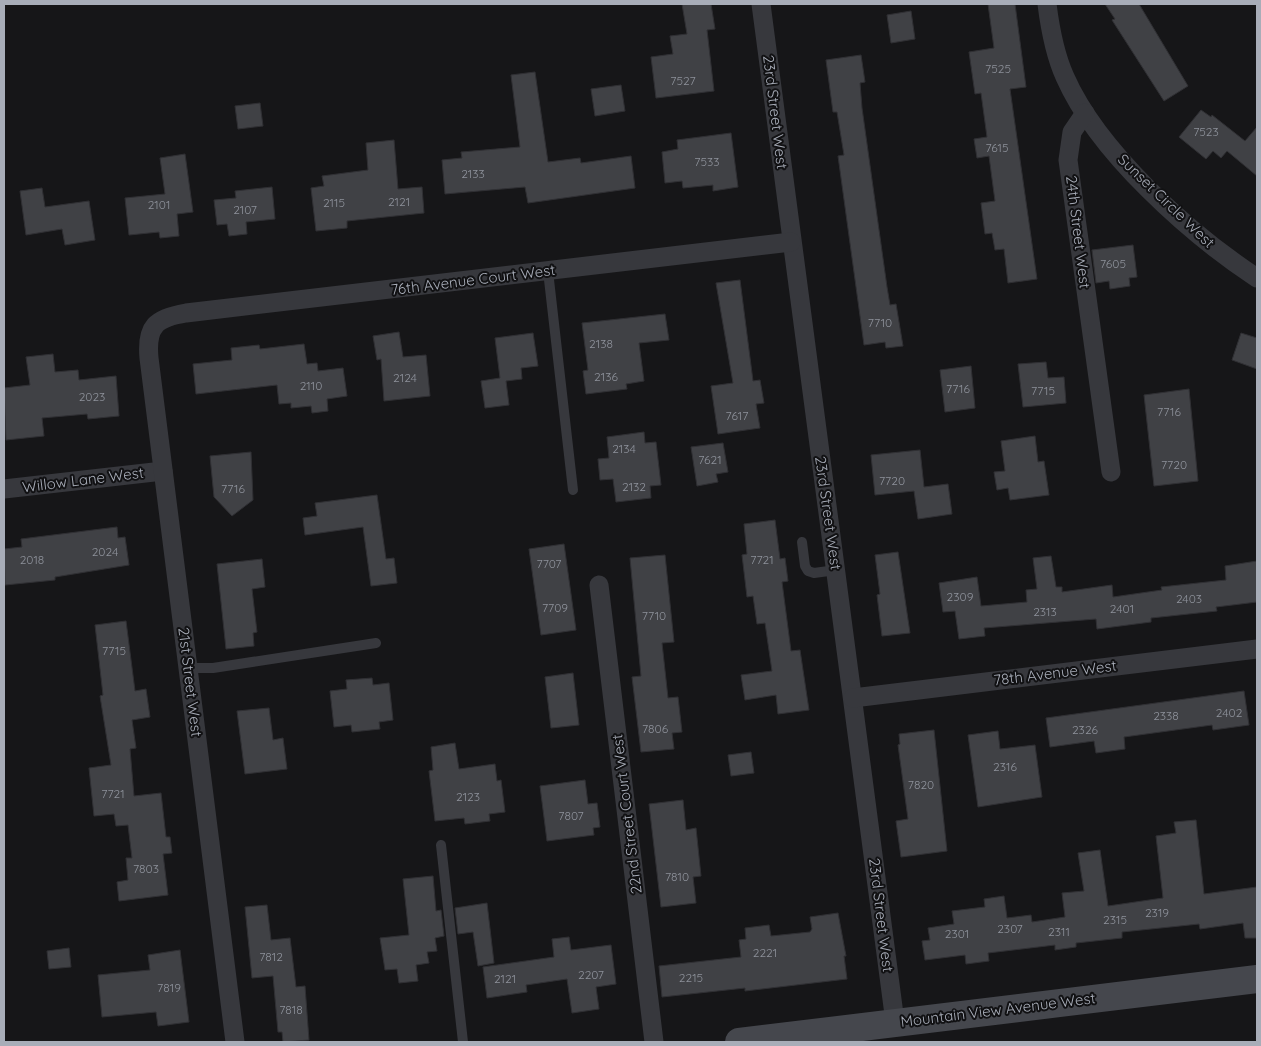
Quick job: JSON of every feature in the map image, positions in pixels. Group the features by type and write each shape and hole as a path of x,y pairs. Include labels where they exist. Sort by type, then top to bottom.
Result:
{"street":[{"name":"23rd Street West","path":"761,4 895,1022"},
{"path":"1048,4 1056,54 1064,76 1085,113"},
{"name":"Sunset Circle West","path":"1085,113 1122,160 1171,210 1209,243 1257,278"},
{"name":"24th Street West","path":"1085,113 1072,132 1068,160 1111,472"},
{"name":"76th Avenue Court West","path":"156,323 172,316 186,313 791,242"},
{"name":"21st Street West","path":"156,323 150,332 148,349 235,1042"},
{"name":"Willow Lane West","path":"4,489 163,471"},
{"name":"22nd Street Court West","path":"600,585 654,1042"},
{"name":"78th Avenue West","path":"853,698 1257,649"},
{"name":"Mountain View Avenue West","path":"739,1042 1257,979"}],"lane":[{"path":"548,271 574,490"},
{"path":"802,542 805,566 808,571 814,573 836,570"},
{"path":"188,668 213,668 376,643"},
{"path":"441,845 463,1042"}],"building":[{"path":"682,4 711,4 715,29 707,30 714,91 656,98 651,57 673,54 670,36 687,34"},
{"path":"988,4 1015,4 1026,87 1010,89 1037,279 1008,283 1004,249 995,250 992,233 985,234 981,203 995,201 989,156 977,158 974,139 987,137 981,93 975,94 969,52 994,48"},
{"path":"1105,4 1139,4 1188,86 1164,101 1112,20 1115,19"},
{"path":"911,11 915,39 891,43 887,15"},
{"path":"861,55 865,82 860,83 862,108 887,287 890,305 896,304 903,346 886,348 885,342 864,345 838,156 844,155 837,112 833,112 826,60"},
{"path":"535,72 548,162 580,158 581,163 631,156 635,188 528,203 525,187 445,194 442,160 462,158 461,152 520,147 511,75"},
{"path":"621,85 625,111 595,116 591,89"},
{"path":"260,103 263,126 238,129 235,106"},
{"path":"1201,110 1211,117 1212,115 1245,141 1257,127 1257,176 1227,151 1221,158 1213,151 1206,159 1179,137"},
{"path":"731,133 738,187 713,191 713,185 683,188 682,181 665,183 662,152 678,149 677,140"},
{"path":"394,140 398,189 422,187 424,213 347,221 347,228 316,231 311,188 324,186 322,176 368,170 366,143"},
{"path":"185,154 193,212 177,214 179,236 160,238 159,232 129,235 125,198 165,194 160,158"},
{"path":"272,187 275,219 246,222 247,234 229,236 227,224 217,225 214,200 236,198 235,191"},
{"path":"42,188 45,207 89,201 95,240 65,245 62,229 26,235 20,191"},
{"path":"1133,245 1137,277 1129,278 1130,286 1110,289 1109,281 1096,283 1092,250"},
{"path":"740,280 753,381 760,380 764,403 756,404 760,428 718,434 711,386 733,383 716,283"},
{"path":"665,314 669,340 639,343 644,381 626,384 627,389 586,394 583,371 588,370 582,323"},
{"path":"399,332 403,357 426,355 430,396 384,401 381,359 377,360 373,336"},
{"path":"533,333 538,366 521,368 522,379 506,381 509,405 485,408 481,381 500,378 495,338"},
{"path":"1241,333 1257,338 1257,369 1232,360"},
{"path":"304,344 307,364 317,363 318,371 343,368 347,396 327,399 328,411 312,413 311,406 291,408 291,403 279,404 277,385 196,394 193,364 232,360 231,348 259,345 260,349"},
{"path":"53,354 55,372 78,370 79,380 116,376 119,416 88,419 87,414 42,418 44,436 6,440 4,388 30,385 26,357"},
{"path":"1046,362 1048,378 1064,377 1066,403 1023,407 1018,364"},
{"path":"971,366 975,408 945,412 940,370"},
{"path":"1189,389 1198,481 1154,486 1144,395"},
{"path":"644,432 645,443 656,442 661,485 650,486 651,498 616,502 613,479 600,480 598,459 609,458 607,437"},
{"path":"1035,436 1038,462 1044,461 1049,495 1010,500 1008,488 997,490 994,472 1005,471 1001,441"},
{"path":"723,443 728,472 716,474 718,482 697,486 691,447"},
{"path":"920,450 924,487 948,484 952,514 918,519 914,491 875,495 871,455"},
{"path":"251,452 253,500 232,516 214,497 210,456"},
{"path":"377,495 386,559 394,558 397,583 371,586 363,527 305,535 303,518 317,516 315,503"},
{"path":"775,520 780,559 785,558 788,581 782,582 791,651 800,650 809,710 778,714 776,695 745,700 741,675 772,671 765,623 757,624 753,596 747,597 742,555 747,554 744,524"},
{"path":"117,527 118,538 125,537 129,565 55,577 55,580 5,585 4,549 22,547 21,539"},
{"path":"564,544 576,630 541,635 529,549"},
{"path":"898,552 910,633 882,636 877,595 880,594 875,555"},
{"path":"665,555 674,642 662,643 668,698 678,697 682,732 672,733 674,749 641,752 632,677 641,676 630,558"},
{"path":"1051,556 1056,587 1062,587 1062,592 1112,585 1113,597 1162,590 1161,587 1226,580 1225,566 1257,561 1257,602 1216,607 1217,611 1151,618 1151,622 1097,629 1096,619 984,628 985,636 959,639 955,611 943,612 939,583 977,577 981,606 1027,602 1026,590 1037,589 1033,558"},
{"path":"262,559 265,587 252,589 257,632 253,633 254,646 226,649 217,564"},
{"path":"126,621 135,691 146,689 150,717 132,720 136,748 130,749 134,796 161,793 166,837 170,837 172,853 163,854 168,895 119,901 117,882 128,880 126,858 132,858 128,825 116,826 114,814 94,816 89,768 111,765 100,696 103,695 95,625"},
{"path":"573,673 579,725 551,728 545,677"},
{"path":"372,678 373,685 389,683 393,720 379,722 380,729 352,732 351,725 334,727 330,691 347,689 346,680"},
{"path":"1244,691 1249,725 1213,730 1212,725 1124,737 1125,749 1096,753 1094,741 1050,747 1046,718"},
{"path":"269,708 273,740 283,738 287,769 245,774 237,711"},
{"path":"934,730 947,851 901,857 896,821 908,819 898,745 900,744 899,734"},
{"path":"998,731 1000,749 1035,745 1042,797 978,807 968,735"},
{"path":"455,743 459,769 495,764 497,781 501,780 505,812 489,814 490,821 465,824 464,818 435,821 429,771 433,770 431,747"},
{"path":"751,752 754,773 731,776 728,755"},
{"path":"585,780 588,804 597,803 600,827 593,828 594,835 547,841 540,786"},
{"path":"683,800 686,830 696,828 701,876 693,877 696,903 661,907 649,804"},
{"path":"1196,820 1204,894 1257,887 1257,938 1245,938 1243,923 1200,929 1199,924 1122,932 1122,938 1076,943 1076,947 1055,950 1055,945 988,953 989,961 966,964 965,955 925,960 922,941 930,940 928,928 954,924 952,911 985,907 984,899 1004,896 1007,918 1031,915 1032,922 1065,917 1062,893 1084,891 1078,853 1100,850 1108,906 1163,898 1156,836 1176,833 1174,822"},
{"path":"433,876 436,911 441,910 444,936 435,938 437,951 427,952 429,963 416,965 418,981 399,983 397,969 385,970 380,938 409,935 403,879"},
{"path":"487,903 494,963 478,966 473,932 458,934 455,908"},
{"path":"267,905 271,940 290,938 296,987 305,986 309,1040 283,1042 282,1032 278,1032 273,976 252,978 245,907"},
{"path":"838,913 846,956 844,956 847,979 745,991 745,988 662,997 659,966 741,957 739,940 746,939 745,928 769,925 771,936 810,932 812,929 810,917"},
{"path":"569,937 571,950 611,945 616,984 596,987 599,1009 572,1013 567,979 526,985 527,992 487,998 483,967 554,957 552,939"},
{"path":"69,948 71,967 49,969 47,951"},
{"path":"180,950 189,1022 158,1026 156,1012 102,1017 98,975 150,970 148,955"}]}
